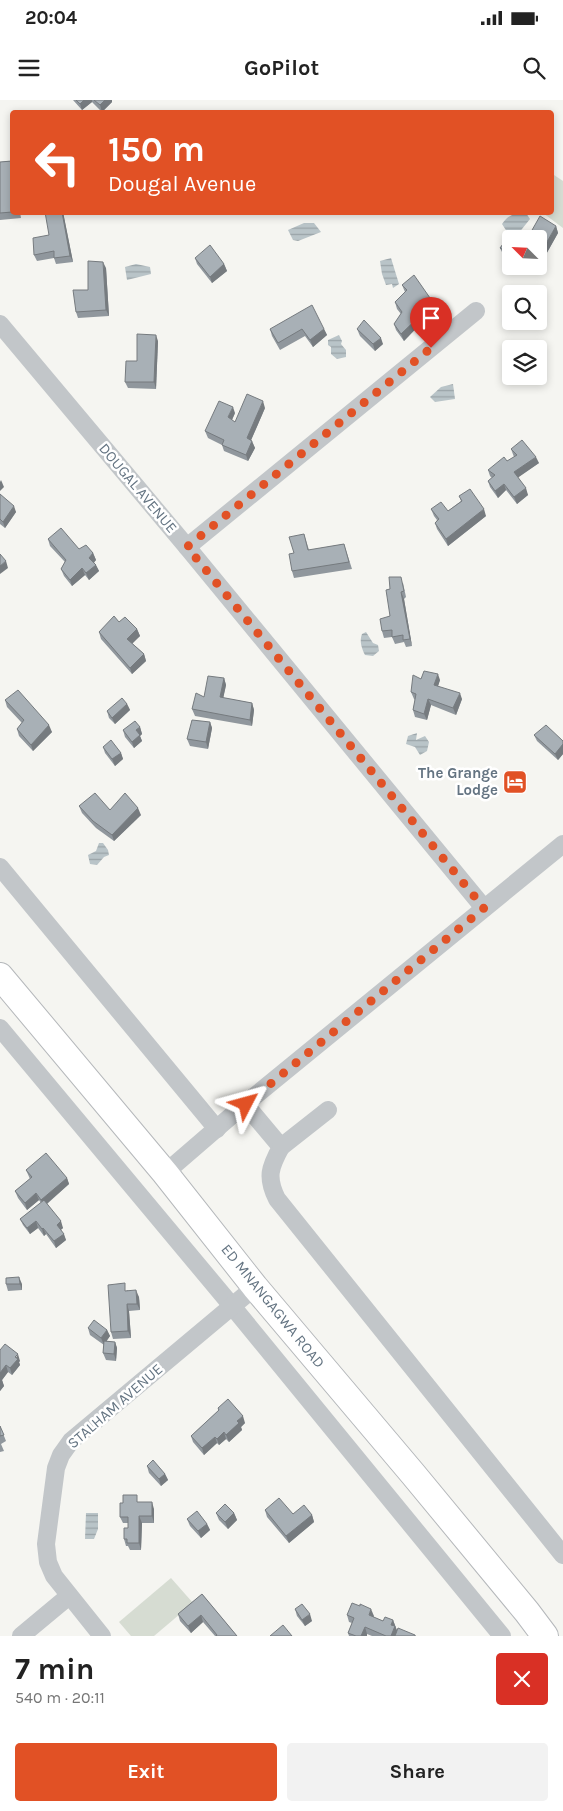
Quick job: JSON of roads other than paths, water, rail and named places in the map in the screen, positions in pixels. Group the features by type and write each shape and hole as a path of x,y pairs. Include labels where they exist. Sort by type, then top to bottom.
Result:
{"highway":[{"name":"ED MNANGAGWA ROAD","path":"0,976 165,1173 255,1287 413,1474 545,1636"}],"street":[{"path":"187,547 476,311"},
{"name":"DOUGAL AVENUE","path":"0,324 187,547 484,908"},
{"path":"165,1173 246,1104 563,844"},
{"path":"0,866 218,1129"},
{"path":"0,1028 232,1306 502,1636"},
{"path":"246,1104 281,1147"},
{"path":"328,1110 281,1147 272,1162 270,1171 272,1190 277,1199 563,1555"},
{"name":"STALHAM AVENUE","path":"102,1636 54,1576 48,1562 46,1553 56,1468 61,1455 71,1441 255,1287"},
{"path":"21,1636 69,1596"}],"place":[{"name":"The Grange Lodge","path":"515,782"}]}
